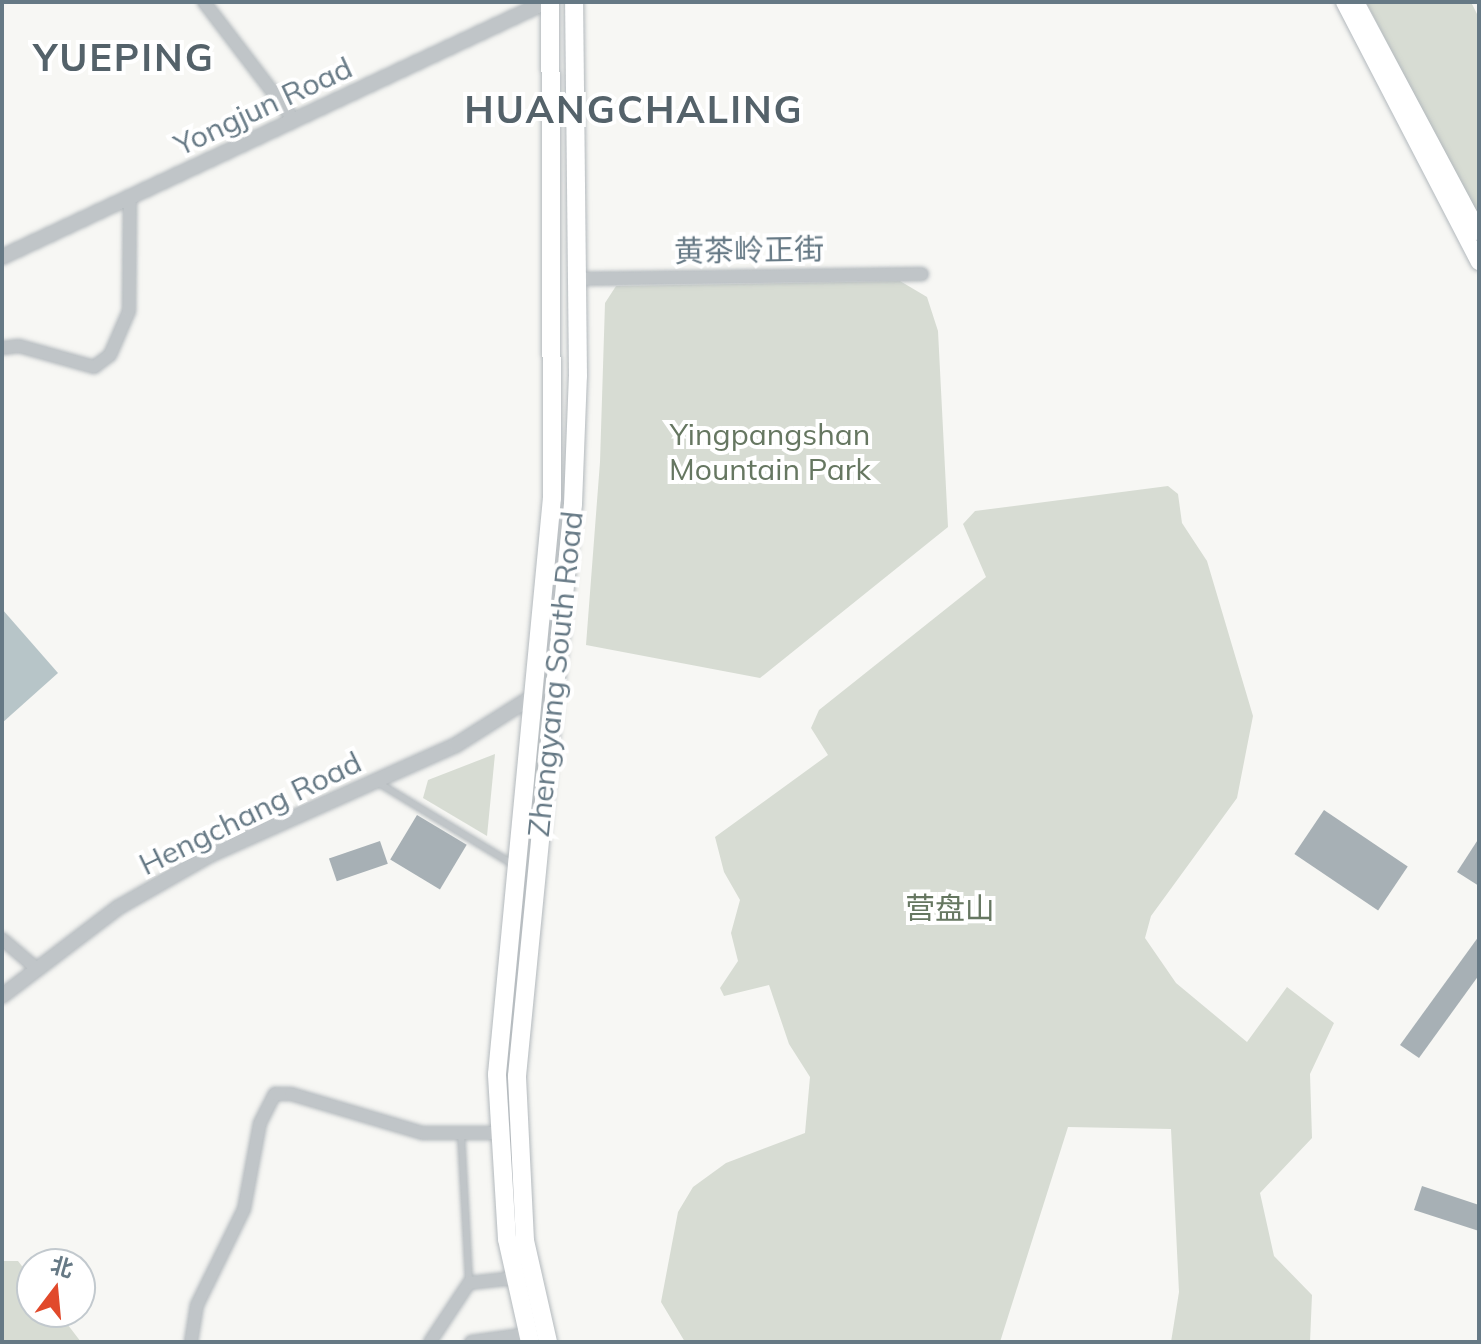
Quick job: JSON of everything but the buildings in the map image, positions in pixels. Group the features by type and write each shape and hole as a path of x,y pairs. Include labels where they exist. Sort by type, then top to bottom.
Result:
{"main road":[{"name":"Zhengyang South Road","path":"529,1338 515,1278 498,1133 497,1074 552,498 548,2"},
{"path":"1344,2 1479,262"},
{"path":"1356,2 1479,232"},
{"name":"Zhengyang South Road","path":"548,1342 525,1241 517,1076 573,504 579,6"}],"street":[{"path":"204,2 294,120"},
{"name":"Yongjun Road","path":"2,257 548,2"},
{"path":"2,348 19,346 94,367 110,355 129,311 133,266 130,197"},
{"name":"黄茶岭正街","path":"577,279 922,274"},
{"name":"Hengchang Road","path":"2,996 119,907 210,855 456,745 532,697"},
{"path":"2,939 36,968"},
{"path":"191,1342 197,1305 244,1209 260,1123 275,1094 301,1097 423,1133 498,1133"},
{"path":"430,1342 469,1283 515,1278"},
{"path":"471,1342 529,1338"}],"lane":[{"path":"377,782 515,866"},
{"path":"461,1133 469,1283"}],"green space":[{"path":"1366,2 1471,2 1479,18 1479,220"},
{"name":"Yingpangshan Mountain Park","path":"900,281 927,297 938,331 948,527 760,678 586,645 600,462 605,303 616,286"},
{"name":"营盘山","path":"1168,486 1178,494 1182,523 1207,561 1253,716 1237,798 1151,916 1145,938 1176,983 1247,1042 1287,987 1334,1023 1310,1074 1312,1138 1260,1193 1274,1256 1312,1295 1310,1342 1171,1342 1179,1292 1171,1129 1068,1127 1000,1342 685,1342 661,1302 678,1212 693,1187 726,1163 805,1133 810,1077 789,1044 769,985 724,996 720,988 738,961 731,933 740,900 724,872 715,837 828,755 811,728 819,710 986,577 963,524 975,511"},
{"path":"495,754 487,836 423,798 428,780"},
{"path":"2,1261 16,1261 16,1328 70,1328 81,1342 2,1342"}],"shaded area":[{"path":"2,609 58,673 2,723"}],"district":[{"name":"YUEPING","path":"124,58"},
{"name":"HUANGCHALING","path":"634,110"}]}
